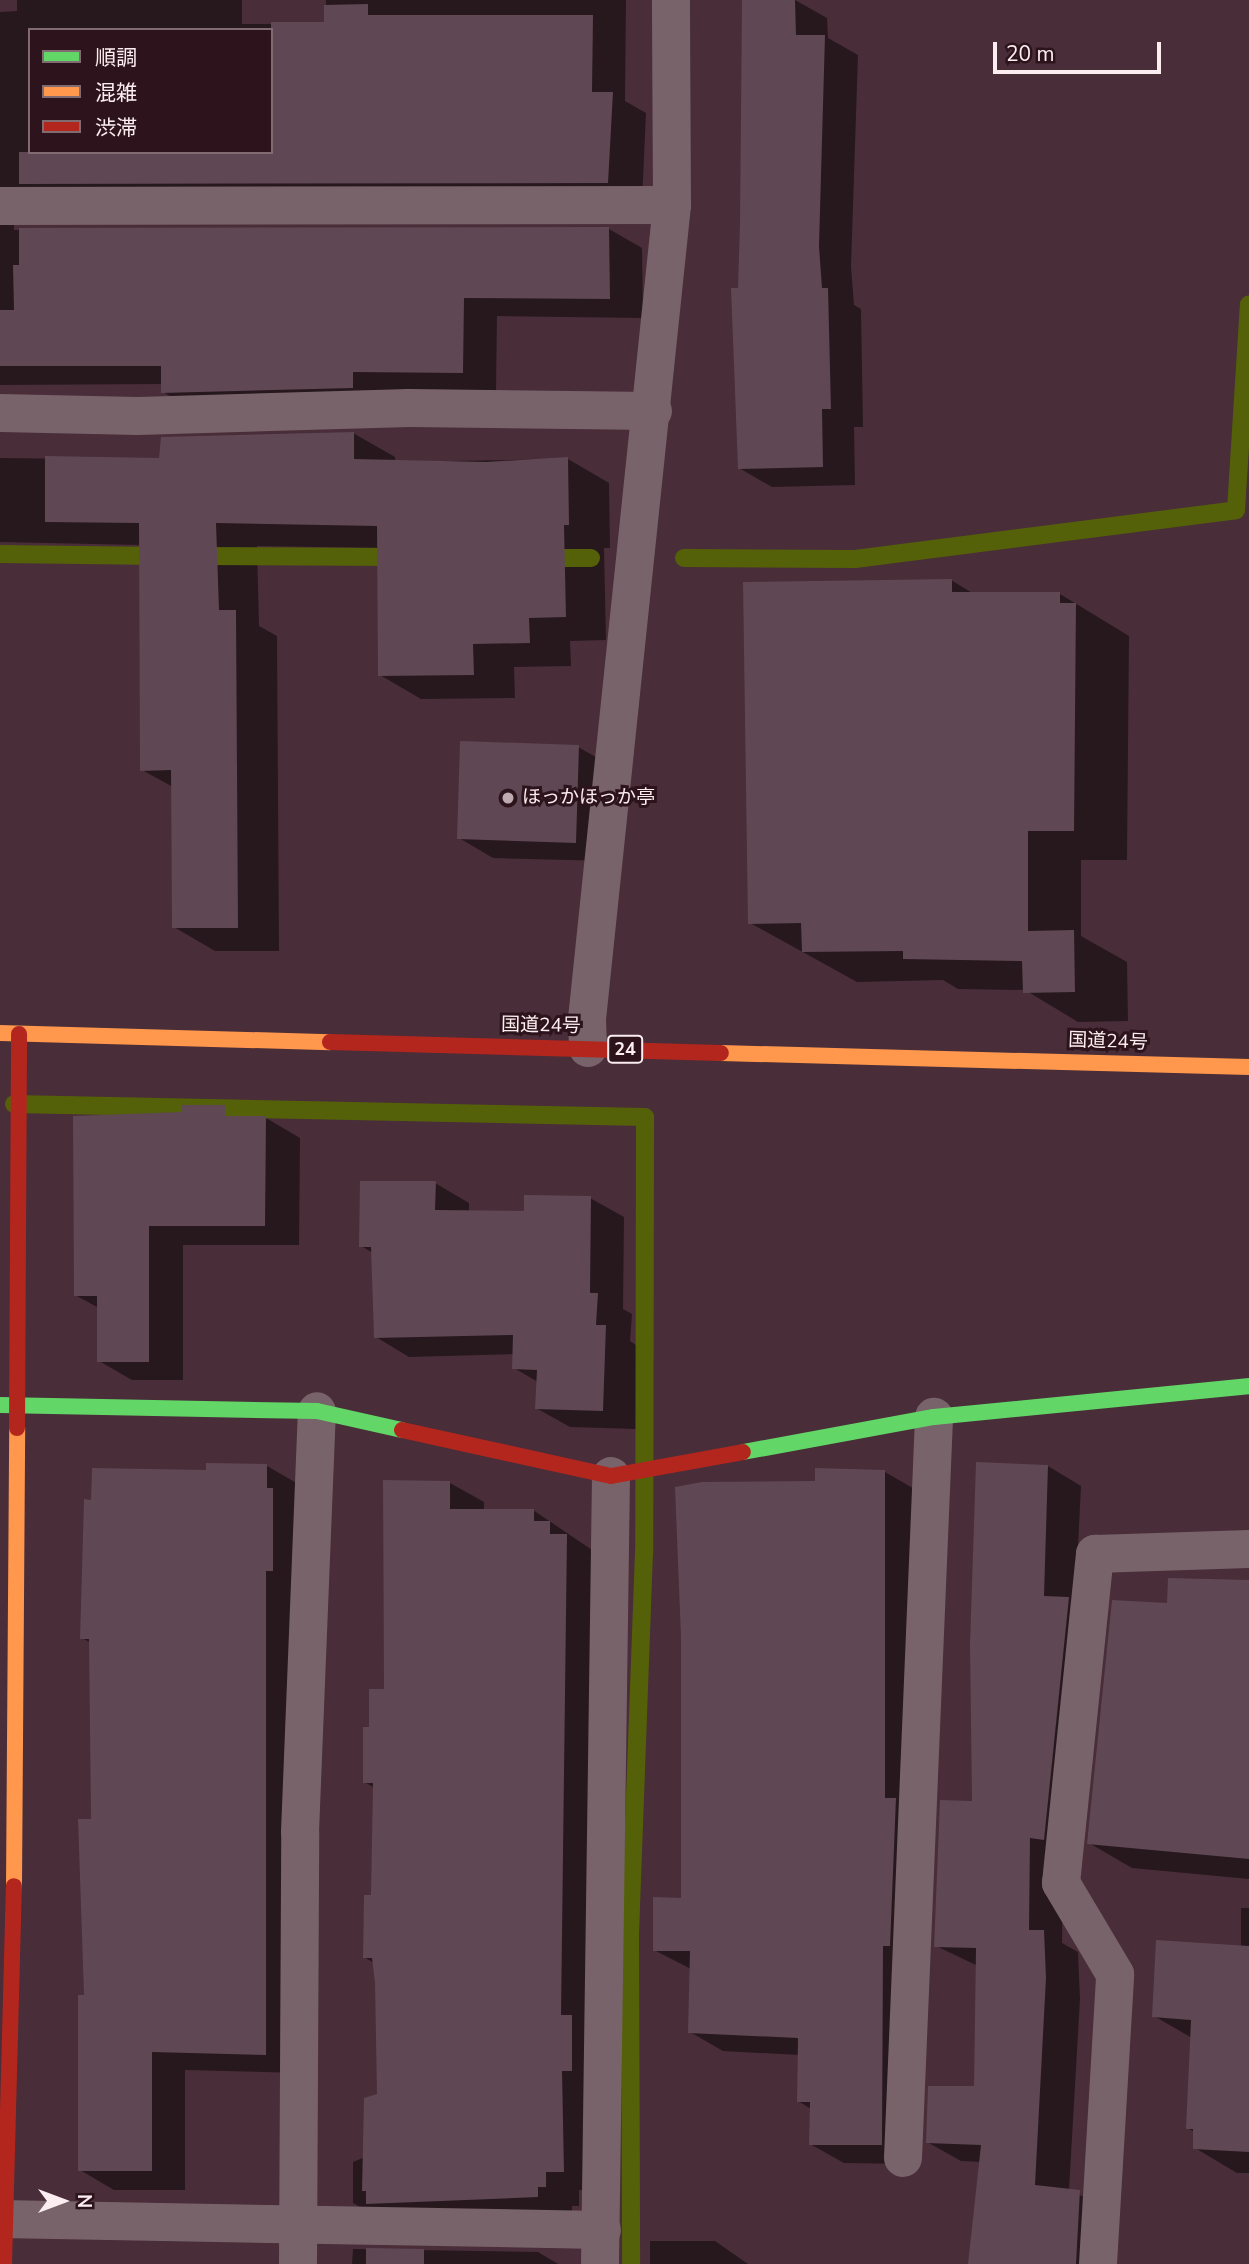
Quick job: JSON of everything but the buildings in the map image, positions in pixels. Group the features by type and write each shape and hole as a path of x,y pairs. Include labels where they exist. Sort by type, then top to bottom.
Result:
{"main road":[{"name":"国道24号","path":"0,1033 1249,1067"},
{"path":"4,2264 2,2219 15,1855 19,1034"},
{"path":"0,1405 317,1411 611,1476 934,1418 1249,1386"}],"street":[{"path":"588,1048 589,1005 653,411 672,205 671,0"},
{"path":"0,206 672,205"},
{"path":"0,413 138,416 409,408 653,411"},
{"path":"298,2264 300,1832 317,1411"},
{"path":"903,2158 934,1418"},
{"path":"2,2219 299,2221 601,2247 611,1476"},
{"path":"1098,2264 1115,1974 1061,1883 1095,1554 1249,1549"}],"waterway":[{"path":"684,558 855,559 1236,510 1249,304"},
{"path":"0,554 161,556"},
{"path":"196,556 399,557"},
{"path":"542,558 591,558"},
{"path":"14,1104 645,1117 644,1552 630,1936 631,2264"}],"traffic: fast":[{"path":"743,1452 934,1417 1249,1386"},
{"path":"0,1405 317,1411 402,1430"}],"traffic: slow":[{"path":"0,1033 330,1042"},
{"path":"721,1053 1249,1067"},
{"path":"14,1886 17,1428"}],"traffic: jam":[{"path":"17,1428 19,1034"},
{"path":"330,1042 721,1053"},
{"path":"402,1430 611,1476 743,1452"},
{"path":"4,2264 14,1886"}],"place":[{"name":"ほっかほっか亭","path":"508,798"}]}
